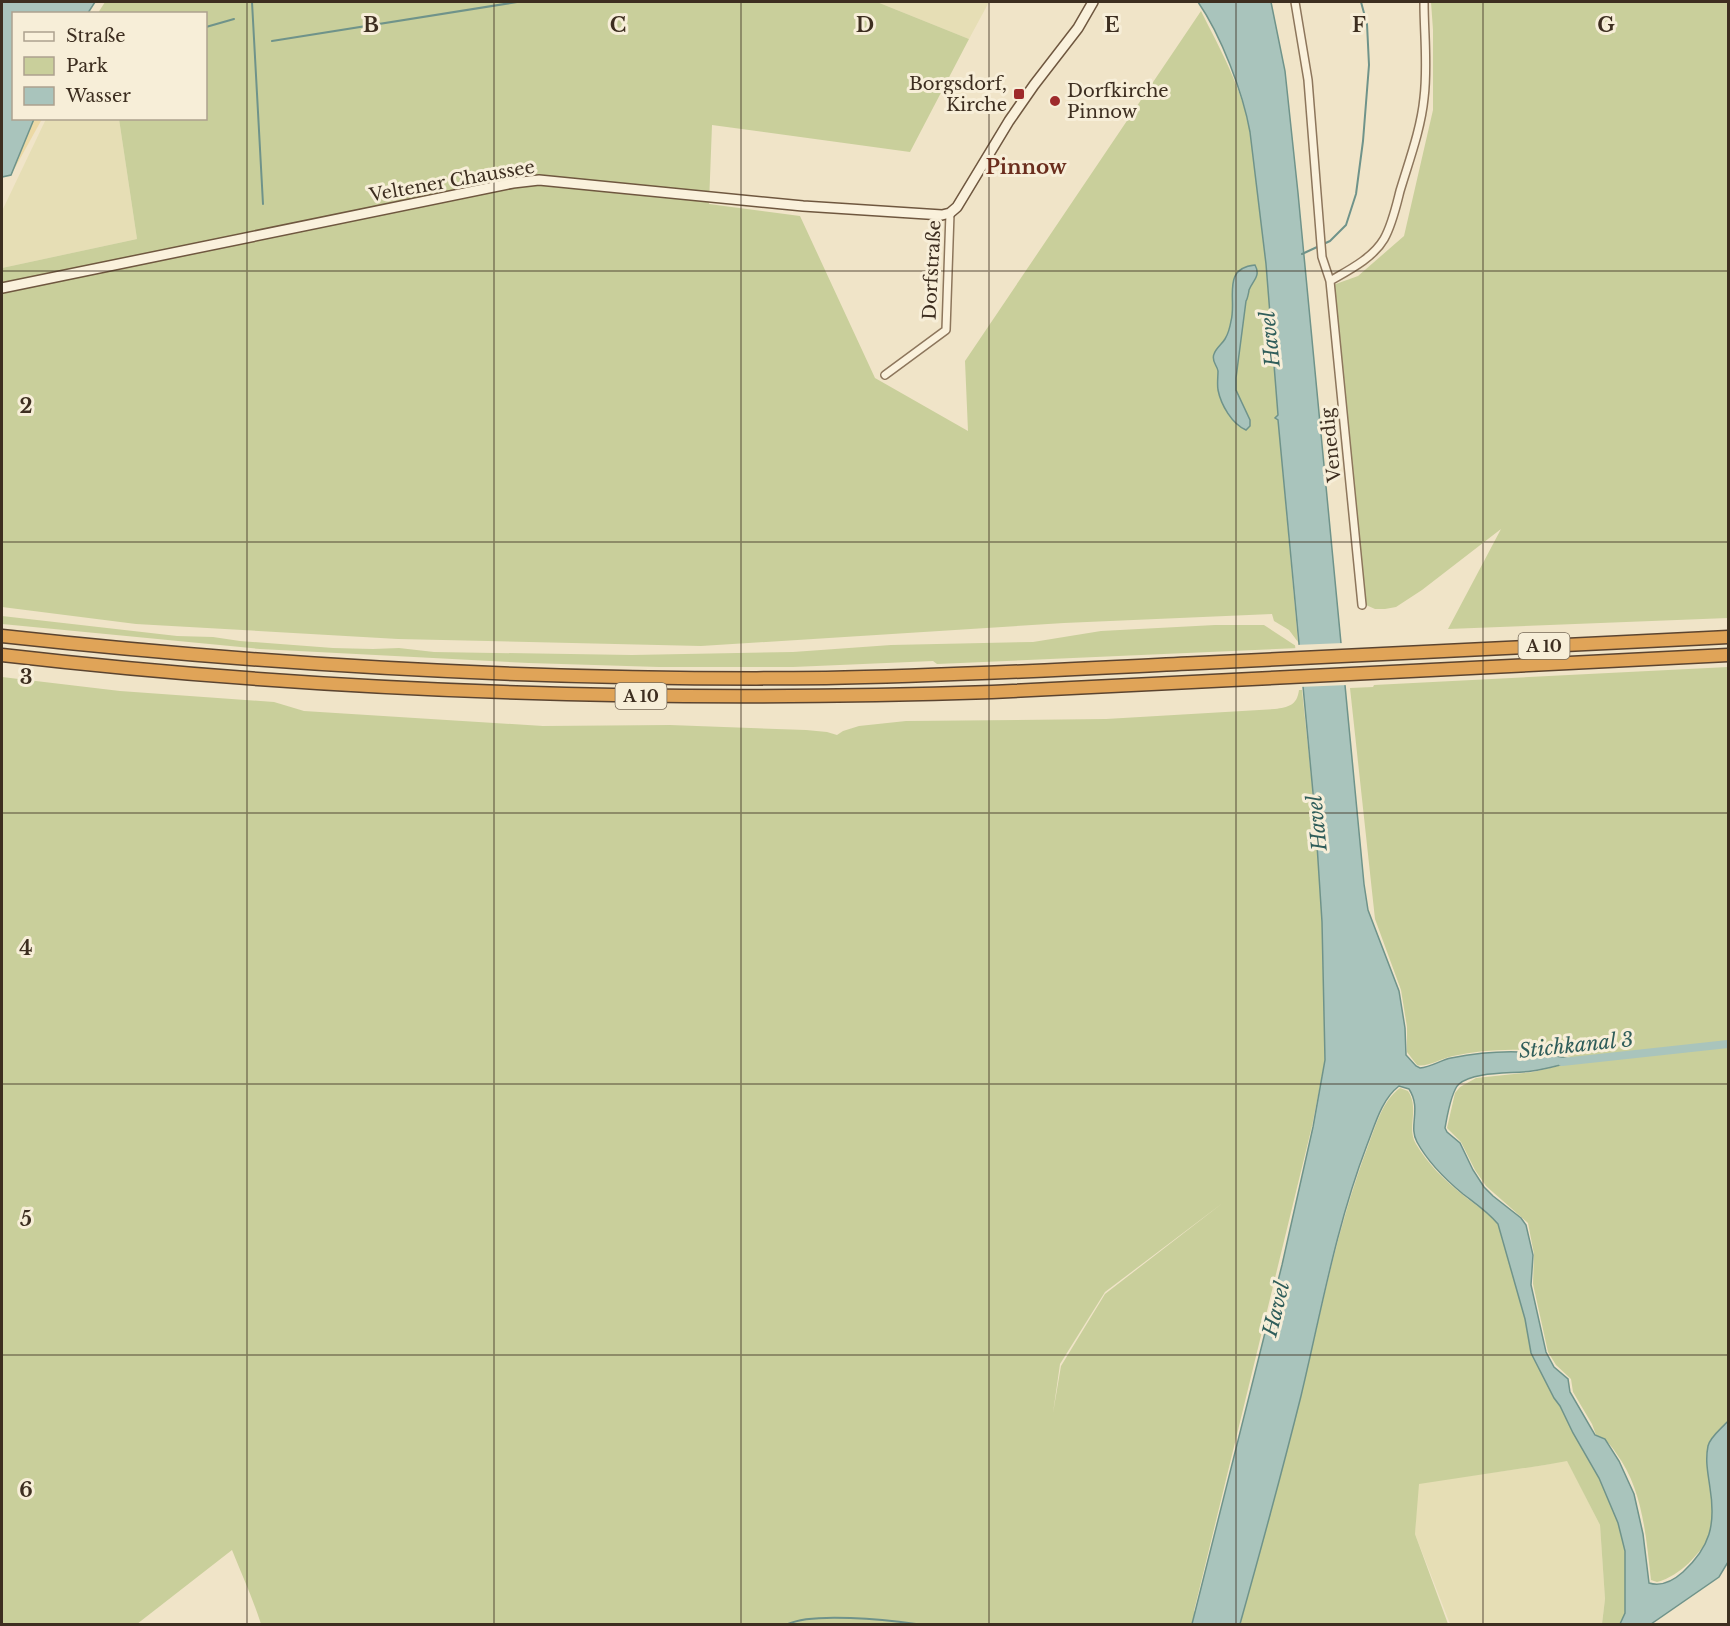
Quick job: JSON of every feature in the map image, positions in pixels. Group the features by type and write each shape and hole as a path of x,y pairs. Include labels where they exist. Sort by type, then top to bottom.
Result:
{"highway":[{"name":"A 10","path":"2,636 184,655 320,665 478,673 626,677 869,677 996,673 1728,637"},
{"name":"A 10","path":"2,655 194,675 342,685 509,693 677,697 898,695 1728,655"}],"main road":[{"name":"Dorfstraße","path":"950,213 957,207 1009,121 1078,28 1093,2"},
{"name":"Veltener Chaussee","path":"2,288 513,183 539,180 803,206 942,215 950,213"}],"street":[{"name":"Venedig","path":"1295,2 1308,80 1322,257 1330,281 1362,605"},
{"path":"1330,281 1353,268 1377,248 1390,225 1410,160 1424,100 1426,83 1424,2"},
{"name":"Dorfstraße","path":"885,375 946,330 950,213"}],"shaded area":[{"path":"877,2 989,2 969,39"},
{"path":"46,120 119,120 137,239 2,268 2,211"},
{"path":"1567,1460 1600,1525 1605,1599 1602,1624 1450,1624 1415,1534 1418,1483"}],"green space":[{"path":"105,2 877,2 969,39 910,152 712,125 709,204 800,216 875,378 968,431 965,361 1201,11 1236,85 1250,132 1266,264 1278,415 1275,418 1278,420 1298,642 1289,630 1274,621 1272,614 1064,623 701,646 398,639 136,624 2,607 2,268 137,239 119,120 207,120 207,12 99,12"},
{"path":"1431,2 1728,2 1728,618 1448,629 1501,529 1422,590 1396,607 1375,609 1366,605 1333,285 1358,276 1404,236 1433,110"},
{"path":"2,616 177,636 333,648 399,648 434,652 632,655 793,652 891,645 1033,642 1101,631 1215,625 1264,625 1299,648 937,664 933,661 793,667 659,667 529,663 260,649 2,624"},
{"path":"1728,667 1728,1043 1575,1058 1530,1050 1483,1051 1453,1056 1421,1066 1417,1065 1407,1052 1407,1027 1401,990 1375,919 1350,688"},
{"path":"2,677 120,691 274,702 304,711 543,726 670,725 806,730 837,735 859,726 906,721 1106,719 1275,709 1294,703 1299,690 1302,690 1315,814 1322,922 1325,1060 1312,1126 1192,1624 261,1624 232,1550 137,1624 2,1624","holes":["1224,1202 1105,1294 1061,1366 1053,1413 1060,1364 1105,1292"]},
{"path":"1728,1047 1728,1421 1709,1443 1713,1507 1707,1541 1686,1566 1670,1577 1657,1582 1651,1580 1642,1514 1625,1467 1612,1447 1596,1435 1573,1392 1571,1379 1556,1365 1548,1352 1533,1284 1534,1254 1528,1223 1486,1186 1461,1142 1447,1128 1455,1093 1460,1087 1476,1078 1533,1072 1576,1062"},
{"path":"1400,1088 1408,1091 1411,1098 1413,1138 1420,1151 1443,1178 1498,1224 1525,1319 1531,1353 1599,1478 1618,1523 1625,1551 1625,1613 1620,1624 1602,1624 1605,1599 1600,1525 1567,1461 1419,1484 1415,1534 1448,1624 1240,1624 1301,1396 1347,1208 1380,1114"}],"sand":[{"path":"34,120 41,120 11,175"}],"water":[{"path":"2,2 95,2 89,12 12,12 12,120 34,120 11,175 2,177"},
{"name":"Havel","path":"1198,2 1271,2 1285,71 1364,884 1368,910 1399,991 1405,1028 1406,1055 1420,1068 1451,1058 1497,1052 1528,1052 1573,1060 1573,1062 1537,1070 1483,1075 1466,1080 1456,1087 1445,1128 1460,1143 1484,1187 1521,1218 1526,1225 1533,1255 1531,1285 1546,1352 1554,1367 1568,1379 1570,1392 1595,1435 1605,1439 1619,1461 1634,1494 1643,1534 1649,1583 1663,1584 1675,1578 1692,1563 1705,1544 1712,1513 1707,1462 1708,1446 1728,1421 1728,1562 1719,1577 1651,1624 1620,1624 1625,1613 1625,1551 1618,1523 1599,1478 1531,1353 1525,1319 1498,1224 1450,1183 1426,1157 1415,1136 1413,1096 1409,1089 1399,1086 1379,1113 1346,1207 1294,1425 1240,1624 1192,1624 1282,1265 1313,1127 1325,1060 1322,922 1315,814 1278,420 1275,418 1278,415 1266,264 1247,117 1237,82 1223,47"},
{"path":"1255,265 1257,275 1246,301 1236,378 1236,390 1250,420 1250,426 1246,430 1232,419 1219,396 1218,371 1213,356 1225,339 1229,328 1234,278 1244,267"}],"pier":[{"path":"1344,643 1348,685 1299,687 1295,645"}],"waterway":[{"path":"252,2 263,204"},
{"path":"272,41 517,2"},
{"path":"1302,254 1330,241 1346,225 1356,194 1369,65 1367,24 1361,2"},
{"path":"207,27 234,19"},
{"name":"Stichkanal 3","path":"1562,1062 1728,1044"},
{"path":"788,1624 814,1618 869,1619 916,1624"}],"place":[{"name":"Borgsdorf, Kirche","path":"1019,94"},
{"name":"Dorfkirche Pinnow","path":"1055,101"}],"district":[{"name":"Pinnow","path":"1026,167"}]}
